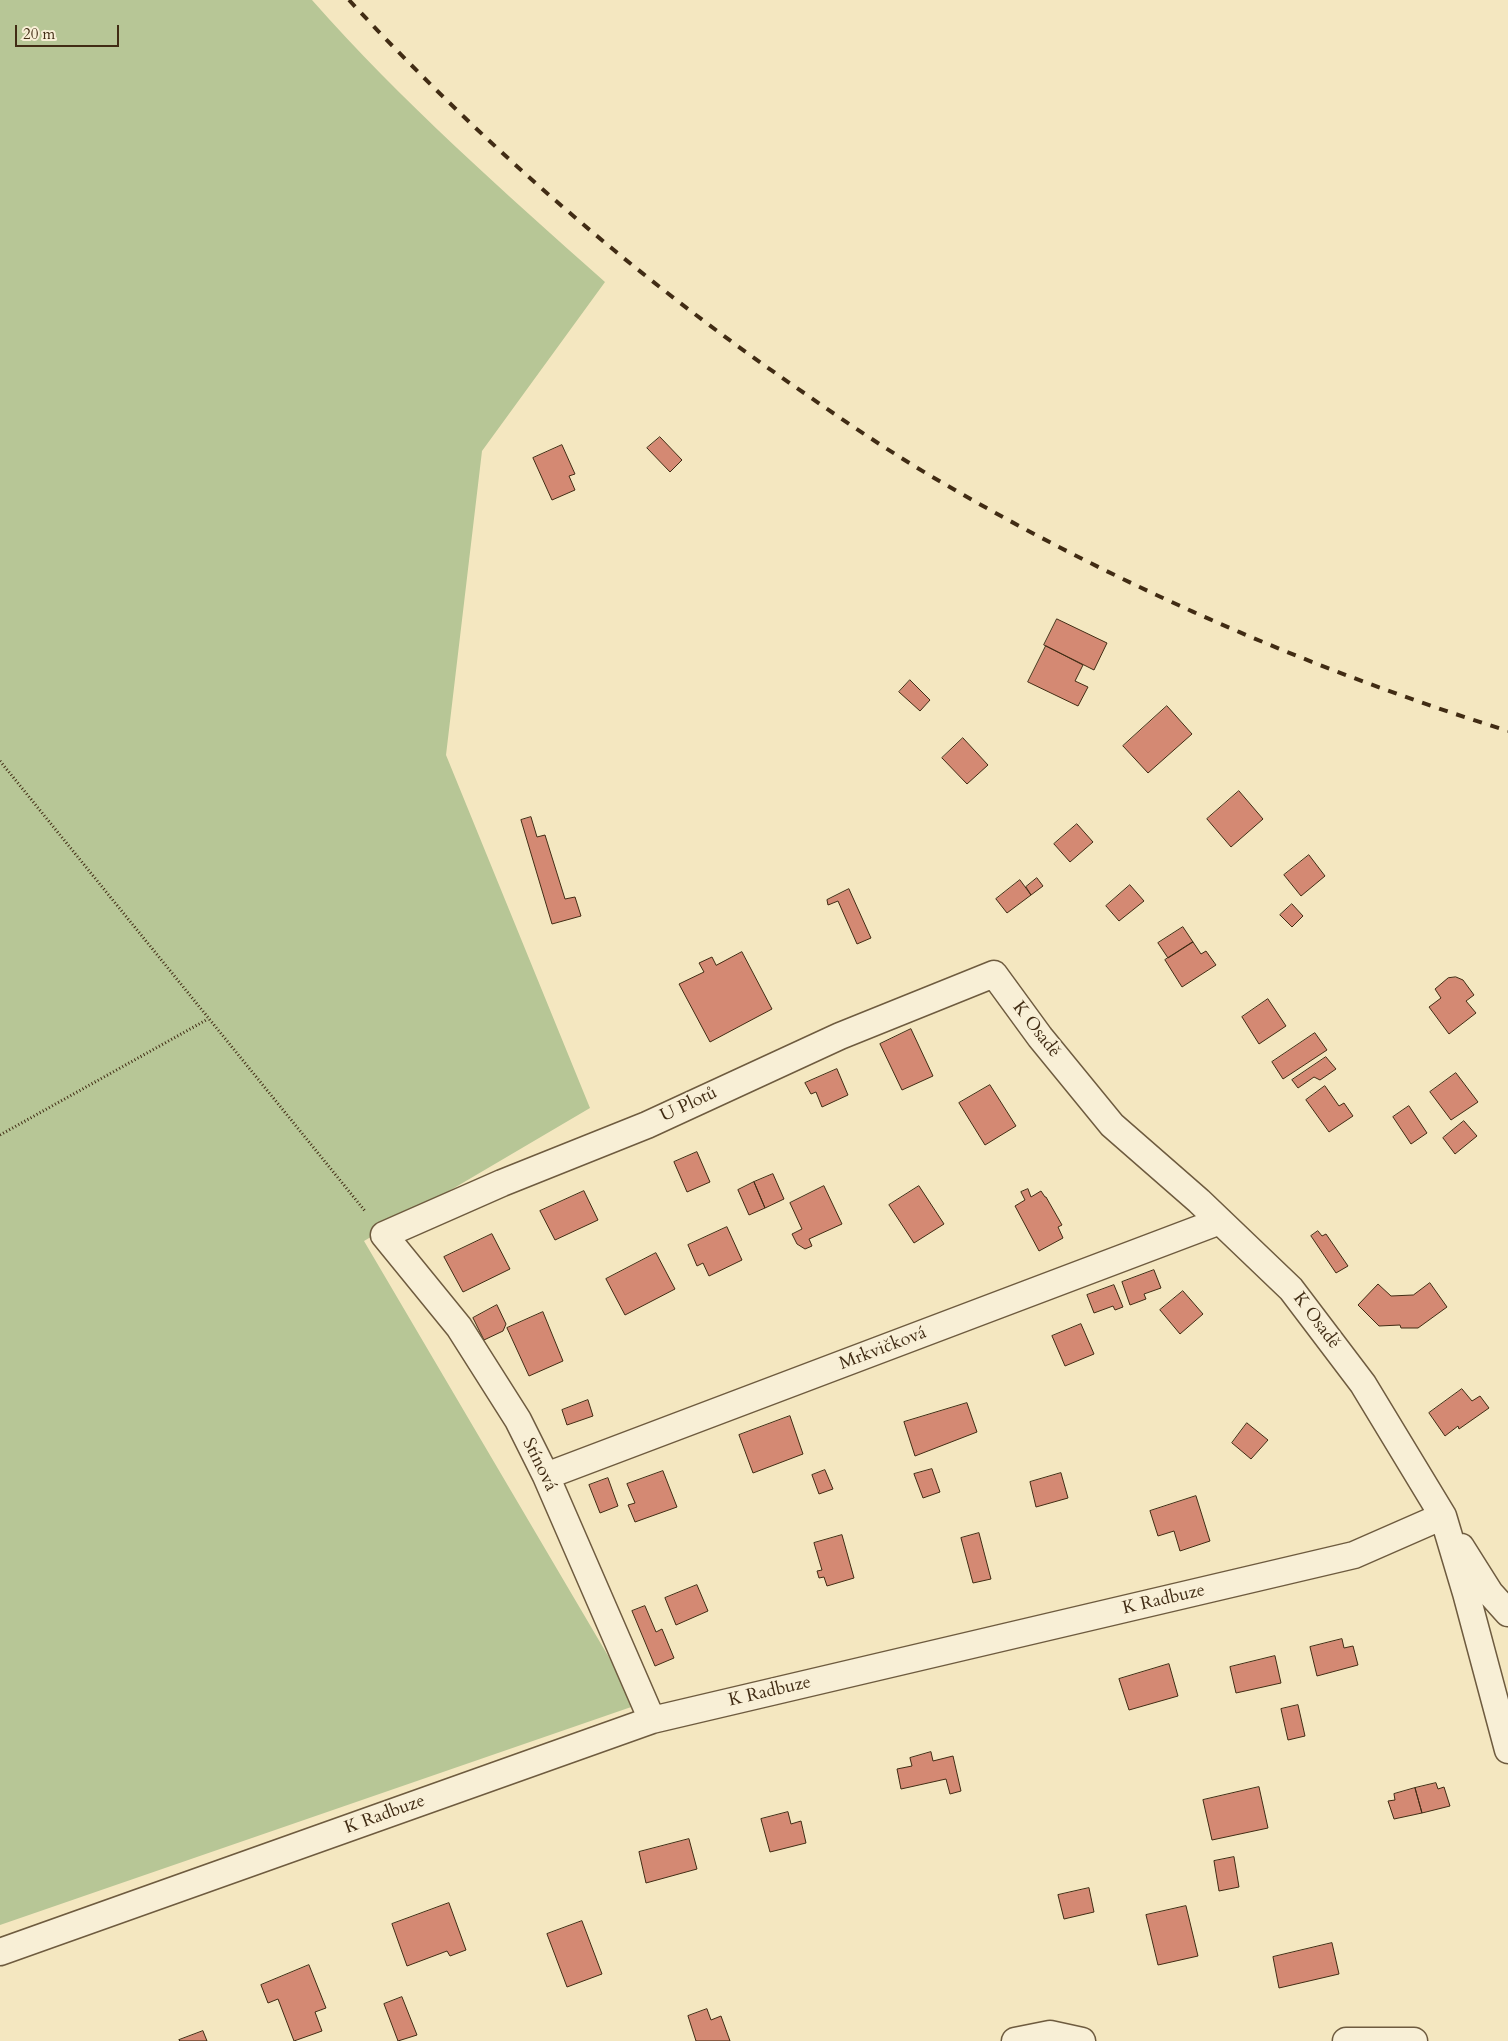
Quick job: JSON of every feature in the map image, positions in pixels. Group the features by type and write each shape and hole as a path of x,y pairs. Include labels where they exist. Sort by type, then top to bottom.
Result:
{"street":[{"name":"K Osadě","path":"994,974 1040,1037 1112,1125 1220,1221 1291,1288 1363,1384 1443,1516 1466,1593 1508,1750"},
{"name":"U Plotů","path":"384,1235 502,1183 647,1125 840,1036 994,974"},
{"name":"Mrkvičková","path":"546,1476 1220,1221"},
{"name":"Stínová","path":"384,1235 459,1327 518,1420 546,1476 652,1720"},
{"path":"1443,1516 1490,1593 1508,1613"},
{"name":"K Radbuze","path":"0,1952 652,1720 1354,1555 1443,1516"},
{"path":"1015,2041 1050,2034 1082,2041"},
{"path":"1346,2041 1414,2041"}],"path":[{"path":"0,761 384,1235"},
{"path":"0,1135 208,1019"}],"green space":[{"path":"0,0 312,0 346,38 454,146 605,282 482,451 446,755 590,1108 364,1241 637,1705 0,1925"}],"building":[{"path":"660,437 682,460 670,472 647,448"},
{"path":"562,445 575,474 569,476 575,490 552,500 533,458"},
{"path":"1057,619 1107,643 1094,670 1044,645"},
{"path":"1046,646 1083,665 1075,681 1088,687 1078,706 1028,682"},
{"path":"910,680 930,700 920,711 899,692"},
{"path":"1167,706 1192,734 1148,773 1123,746"},
{"path":"963,738 988,765 967,784 942,758"},
{"path":"1239,791 1263,819 1231,847 1207,819"},
{"path":"531,817 537,837 545,835 565,899 575,897 581,916 552,924 521,820"},
{"path":"1077,824 1093,842 1070,862 1054,844"},
{"path":"1309,855 1325,876 1301,896 1284,875"},
{"path":"1037,878 1043,886 1031,895 1026,887"},
{"path":"1020,880 1031,895 1007,913 996,899"},
{"path":"1130,885 1144,901 1119,921 1106,906"},
{"path":"849,889 871,938 857,944 838,901 828,905 827,900"},
{"path":"1292,904 1303,916 1292,927 1280,915"},
{"path":"1183,927 1193,942 1168,958 1158,943"},
{"path":"1193,942 1201,954 1206,951 1216,965 1182,987 1165,960"},
{"path":"742,952 772,1009 710,1042 679,984 704,972 699,963 712,957 716,965"},
{"path":"1456,977 1463,980 1474,995 1466,1001 1476,1013 1449,1034 1429,1007 1441,998 1435,989 1448,978"},
{"path":"1268,999 1286,1026 1259,1044 1242,1017"},
{"path":"911,1029 933,1076 902,1090 880,1044"},
{"path":"1315,1033 1327,1050 1283,1079 1272,1062"},
{"path":"1326,1057 1336,1069 1320,1080 1314,1077 1298,1088 1292,1080"},
{"path":"837,1069 848,1095 822,1107 816,1092 811,1094 805,1083"},
{"path":"1456,1073 1478,1102 1451,1120 1430,1092"},
{"path":"990,1085 1016,1126 985,1145 959,1103"},
{"path":"1325,1086 1339,1106 1344,1103 1353,1116 1329,1132 1306,1100"},
{"path":"1409,1106 1427,1133 1411,1144 1393,1117"},
{"path":"1464,1121 1477,1136 1455,1154 1443,1138"},
{"path":"697,1152 710,1182 687,1192 674,1162"},
{"path":"773,1174 784,1199 765,1208 754,1182"},
{"path":"754,1182 765,1208 749,1215 738,1190"},
{"path":"824,1186 842,1224 809,1239 812,1246 805,1249 797,1244 792,1234 802,1229 790,1203"},
{"path":"919,1186 944,1224 914,1243 889,1205"},
{"path":"1028,1189 1031,1197 1041,1191 1062,1225 1058,1227 1063,1238 1039,1251 1015,1206 1025,1200 1021,1192"},
{"path":"584,1191 598,1220 555,1240 540,1211"},
{"path":"727,1227 742,1260 709,1276 703,1263 697,1266 688,1245"},
{"path":"1318,1231 1322,1236 1326,1234 1348,1266 1336,1273 1311,1236"},
{"path":"492,1234 510,1269 463,1292 444,1257"},
{"path":"656,1253 675,1289 625,1315 606,1279"},
{"path":"1154,1270 1161,1288 1144,1294 1146,1299 1130,1305 1122,1282"},
{"path":"1430,1283 1447,1307 1418,1328 1401,1328 1400,1325 1379,1326 1358,1305 1378,1284 1391,1296 1413,1295"},
{"path":"1114,1285 1123,1307 1115,1310 1113,1306 1094,1313 1087,1295"},
{"path":"1183,1291 1203,1314 1180,1334 1160,1310"},
{"path":"497,1305 506,1324 503,1331 484,1340 473,1318"},
{"path":"543,1312 563,1361 529,1376 507,1328"},
{"path":"1081,1324 1094,1354 1065,1366 1052,1336"},
{"path":"1462,1389 1472,1401 1480,1396 1489,1408 1459,1429 1458,1426 1445,1436 1429,1413"},
{"path":"588,1400 593,1416 567,1425 562,1410"},
{"path":"967,1403 977,1432 915,1456 904,1422"},
{"path":"790,1416 803,1454 753,1473 739,1435"},
{"path":"1247,1423 1268,1440 1251,1459 1232,1443"},
{"path":"932,1469 940,1492 923,1498 914,1474"},
{"path":"825,1470 833,1489 819,1494 812,1475"},
{"path":"663,1471 677,1507 635,1522 628,1505 635,1503 627,1484"},
{"path":"1061,1473 1068,1498 1036,1507 1030,1482"},
{"path":"608,1478 618,1506 600,1513 589,1485"},
{"path":"1196,1496 1210,1541 1180,1551 1174,1531 1158,1536 1150,1511"},
{"path":"979,1533 991,1579 973,1583 961,1538"},
{"path":"842,1535 854,1578 827,1586 824,1577 819,1578 817,1571 822,1570 814,1543"},
{"path":"697,1585 708,1611 676,1625 665,1598"},
{"path":"645,1606 656,1632 662,1629 674,1658 655,1666 632,1611"},
{"path":"1342,1639 1344,1648 1353,1646 1358,1665 1317,1676 1310,1647"},
{"path":"1275,1656 1281,1683 1236,1693 1230,1667"},
{"path":"1169,1664 1178,1696 1129,1710 1119,1679"},
{"path":"1298,1705 1305,1736 1288,1740 1281,1709"},
{"path":"931,1752 933,1761 953,1756 961,1791 950,1794 946,1779 901,1789 897,1769 912,1766 910,1758"},
{"path":"1436,1783 1438,1789 1444,1787 1450,1806 1422,1813 1415,1788"},
{"path":"1259,1787 1268,1828 1212,1840 1203,1800"},
{"path":"1415,1788 1422,1813 1394,1819 1388,1801 1395,1800 1394,1794"},
{"path":"788,1812 791,1824 801,1821 806,1843 770,1852 761,1819"},
{"path":"689,1839 697,1869 646,1883 639,1852"},
{"path":"1234,1857 1239,1887 1219,1891 1214,1861"},
{"path":"1089,1888 1094,1912 1064,1919 1058,1895"},
{"path":"449,1903 466,1950 450,1956 447,1951 407,1966 392,1924"},
{"path":"1186,1906 1198,1956 1158,1965 1146,1915"},
{"path":"582,1921 602,1974 567,1987 547,1934"},
{"path":"1332,1943 1339,1974 1279,1988 1273,1957"},
{"path":"309,1965 326,2008 315,2012 322,2031 294,2041 278,1999 268,2003 261,1985"},
{"path":"402,1997 417,2035 398,2041 384,2004"},
{"path":"707,2009 711,2020 721,2016 730,2041 696,2041 688,2016"},
{"path":"203,2031 207,2041 179,2040"}],"railway":[{"path":"349,0 455,109 567,211 684,306 824,407 894,453 1015,524 1152,593 1292,654 1435,707 1508,731"}]}
